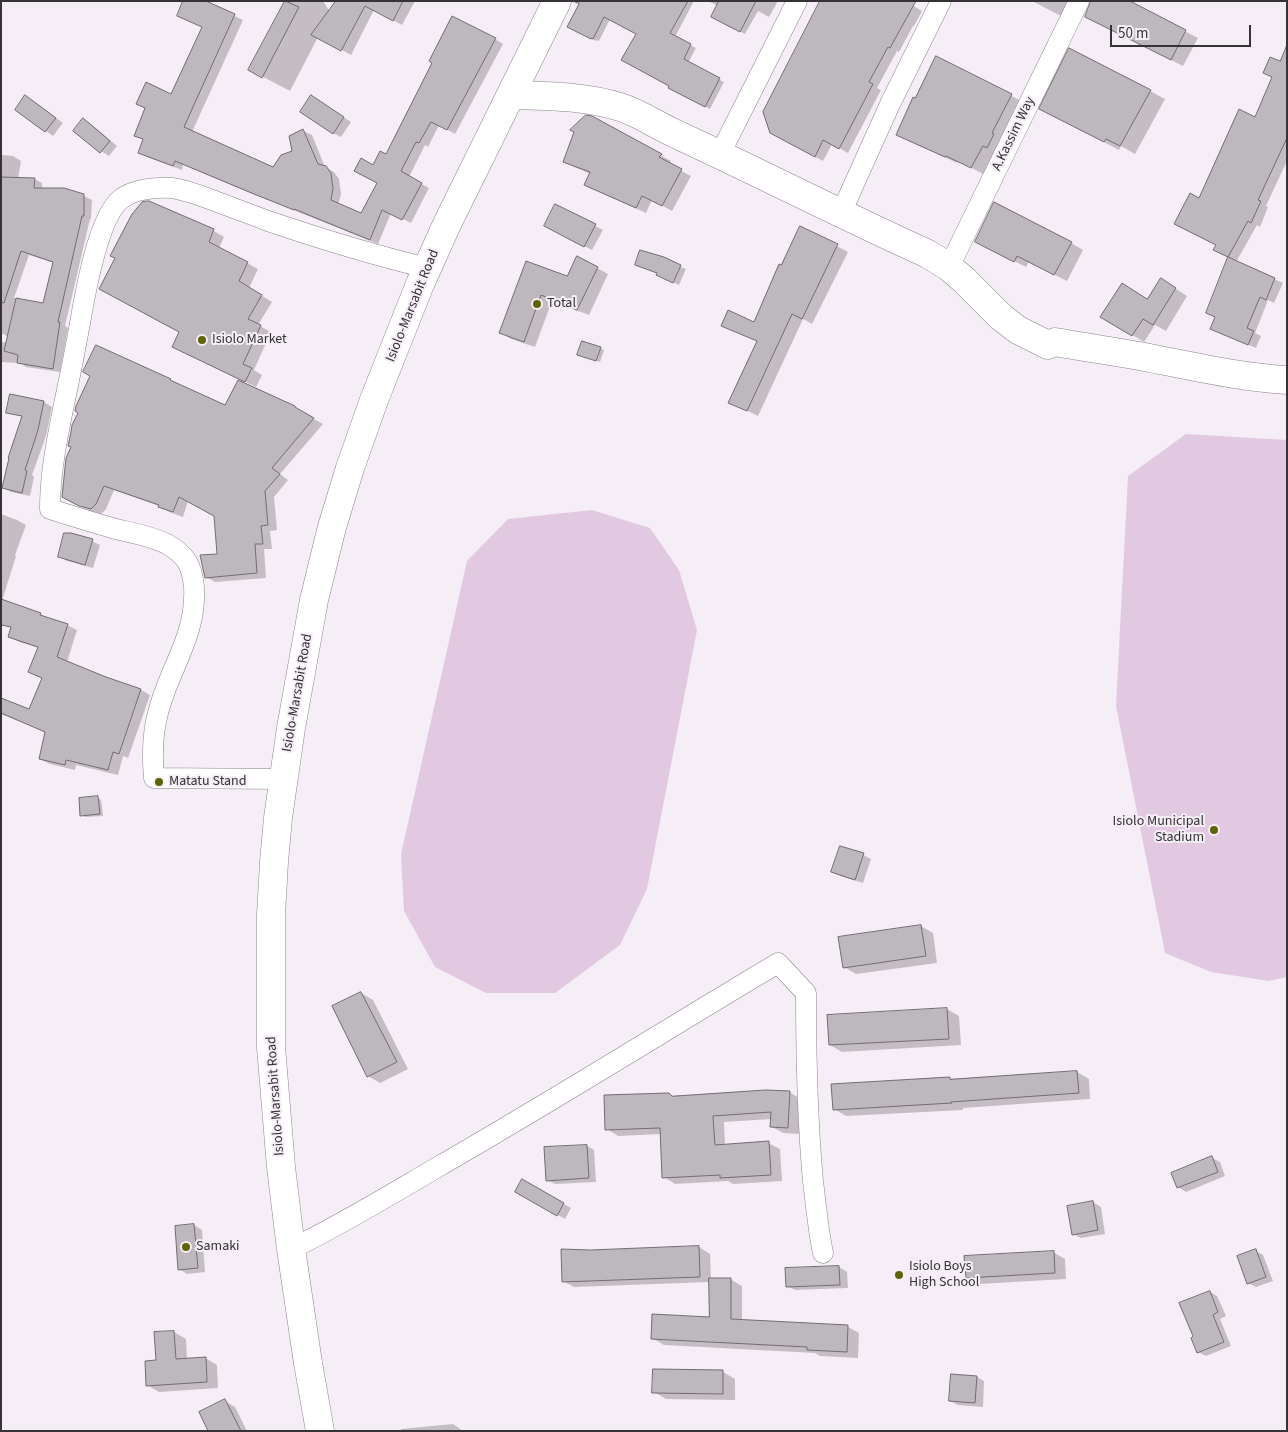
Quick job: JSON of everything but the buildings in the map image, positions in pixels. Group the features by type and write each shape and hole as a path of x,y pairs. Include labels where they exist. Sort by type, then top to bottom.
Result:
{"main road":[{"name":"Isiolo-Marsabit Road","path":"320,1431 291,1249 280,1158 271,1047 271,915 278,818 283,779 314,600 332,527 350,468 374,400 427,268 557,1"},
{"path":"511,95 588,100 616,106 632,112 678,136 720,154 928,254 949,267 1001,317 1018,330 1048,345 1055,342 1140,356 1216,372 1287,380"}],"street":[{"path":"720,154 797,1"},
{"path":"841,213 891,102 941,1"},
{"name":"A.Kassim Way","path":"949,267 1079,1"},
{"path":"283,779 154,778 152,759 158,714 188,635 193,616 195,600 192,571 187,560 166,544 149,537 50,509 51,478 56,440 93,260 107,220 120,200 142,190 172,188 359,250 427,268"},
{"path":"291,1249 358,1215 778,964 806,993 808,1105 818,1224 823,1253"}],"shaded area":[{"name":"Isiolo Municipal Stadium","path":"1186,434 1287,440 1287,977 1269,981 1211,972 1165,953 1116,706 1128,476"},
{"path":"592,510 650,528 679,570 697,630 647,889 620,945 555,993 486,993 435,967 404,911 401,854 467,561 508,519"}],"place":[{"name":"Total","path":"537,304"},
{"name":"Isiolo Market","path":"202,340"},
{"name":"Matatu Stand","path":"159,782"},
{"name":"Isiolo Municipal Stadium","path":"1214,830"},
{"name":"Samaki","path":"186,1247"},
{"name":"Isiolo Boys High School","path":"899,1275"}]}
